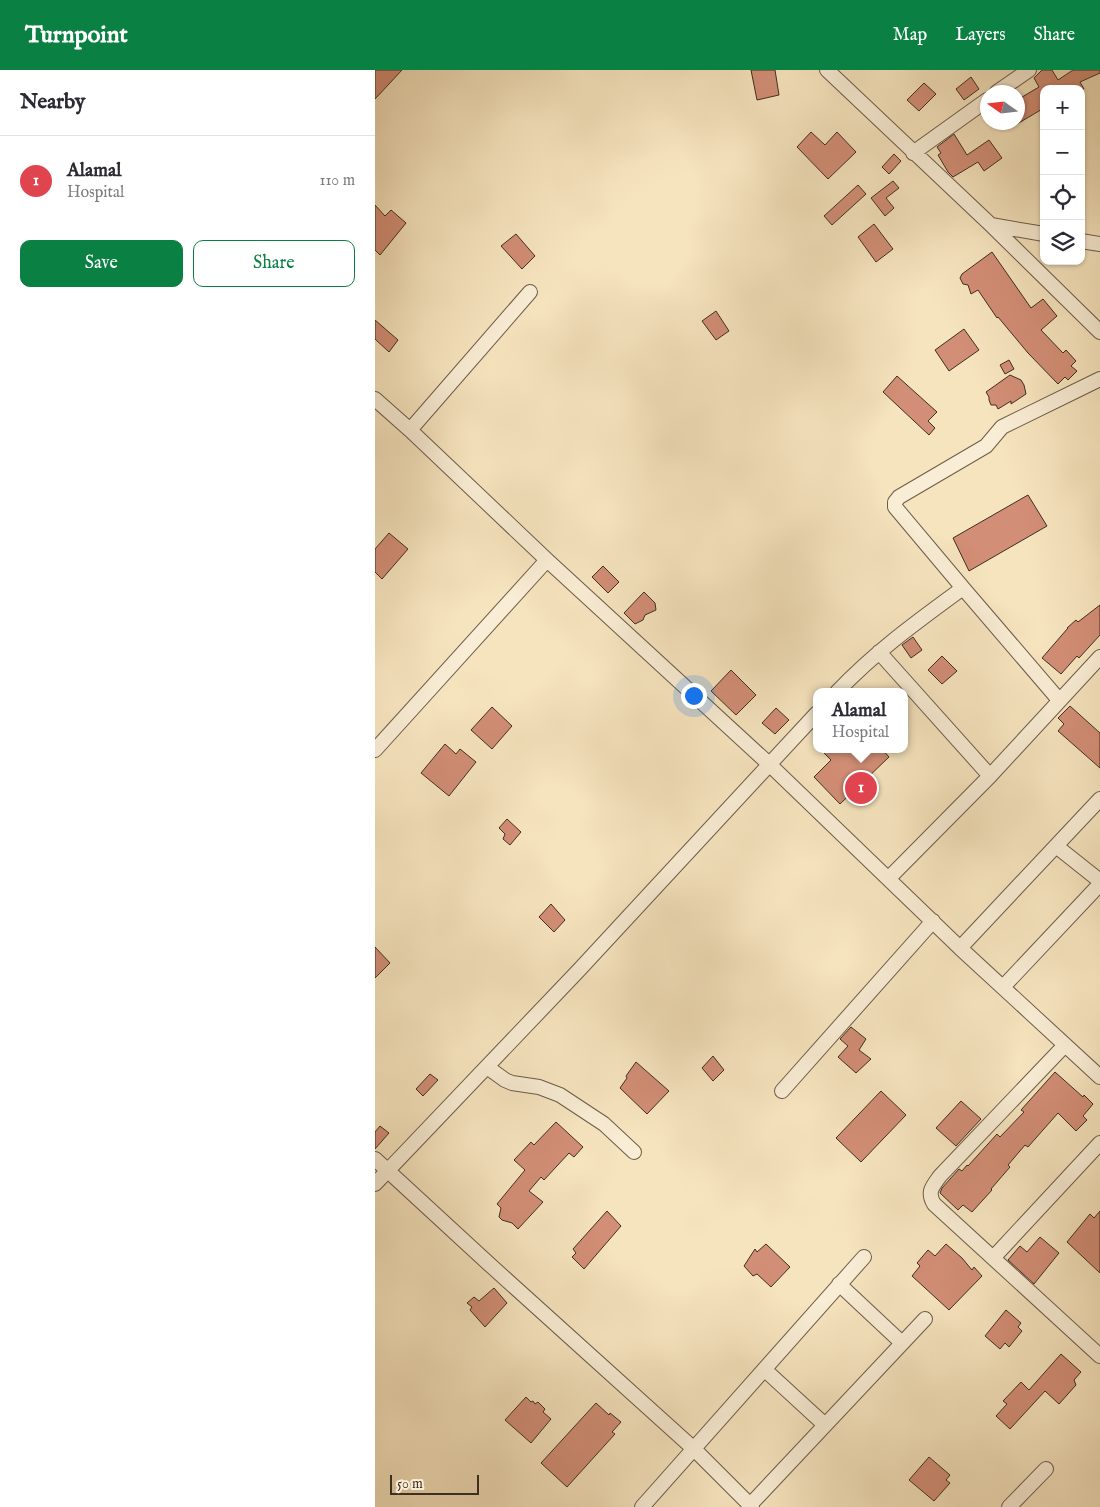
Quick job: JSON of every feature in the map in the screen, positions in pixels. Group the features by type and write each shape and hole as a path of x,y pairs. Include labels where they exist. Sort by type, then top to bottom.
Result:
{"street":[{"path":"827,70 991,225 1100,332"},
{"path":"1007,85 1029,70"},
{"path":"913,153 980,105"},
{"path":"991,225 1040,233"},
{"path":"1085,242 1100,244"},
{"path":"410,430 530,292"},
{"path":"1059,700 895,507 895,502 899,497 986,446 1003,427 1100,379"},
{"path":"375,399 769,764 960,948 1100,1076"},
{"path":"375,750 547,560"},
{"path":"841,688 896,637 963,588"},
{"path":"879,652 990,776"},
{"path":"889,878 990,776 1100,657"},
{"path":"375,1184 579,970 813,717"},
{"path":"960,948 1100,799"},
{"path":"1003,987 1100,882 1056,846"},
{"path":"782,1091 933,921"},
{"path":"1065,1045 939,1176 931,1187 930,1197 934,1204 1100,1356"},
{"path":"487,1067 505,1080 539,1087 560,1095 604,1124 634,1152"},
{"path":"993,1258 1100,1143"},
{"path":"375,1159 694,1450 751,1506 925,1319"},
{"path":"642,1507 864,1257"},
{"path":"839,1284 902,1343"},
{"path":"765,1370 825,1425"},
{"path":"1009,1507 1046,1469"}],"building":[{"path":"375,70 402,70 375,99"},
{"path":"751,70 775,70 779,95 757,100"},
{"path":"1042,70 1052,70 1058,80 1073,70 1100,70 1100,73 1080,82 1082,85 1040,85 1040,110 1025,119 1025,95 1039,87 1034,78"},
{"path":"971,77 979,89 964,100 956,89"},
{"path":"924,83 936,94 919,111 907,100"},
{"path":"811,132 825,145 837,132 856,152 828,179 797,147"},
{"path":"954,134 967,155 989,140 1002,158 984,171 978,162 953,177 938,155 941,153 937,147"},
{"path":"894,154 901,161 889,174 882,167"},
{"path":"893,181 899,188 886,198 894,208 885,216 871,198"},
{"path":"858,185 866,194 832,225 824,216"},
{"path":"375,205 385,216 391,210 406,223 380,255 375,250"},
{"path":"874,224 893,249 876,262 858,237"},
{"path":"516,234 535,256 522,269 501,246"},
{"path":"992,252 1031,308 1043,299 1057,316 1041,330 1063,353 1066,350 1076,361 1071,366 1077,371 1068,380 1065,377 1058,384 997,318 978,290 971,294 968,285 963,284 960,278 962,274"},
{"path":"716,311 729,331 716,340 702,321"},
{"path":"375,320 398,340 389,352 375,339"},
{"path":"964,329 979,350 949,371 935,350"},
{"path":"1009,360 1014,369 1005,374 1000,365"},
{"path":"1010,375 1021,380 1026,394 1011,404 1011,401 998,409 996,405 991,405 986,392"},
{"path":"897,376 937,412 928,421 935,428 929,435 883,392"},
{"path":"1028,495 1047,526 969,571 953,538"},
{"path":"389,533 408,549 382,579 375,572 375,549"},
{"path":"603,566 619,582 608,593 592,577"},
{"path":"644,592 655,603 656,610 645,615 643,620 635,624 624,613"},
{"path":"1100,605 1100,635 1061,674 1042,658 1067,628"},
{"path":"913,637 922,650 911,658 902,645"},
{"path":"942,656 957,671 942,684 928,670"},
{"path":"731,670 756,695 736,715 711,691"},
{"path":"1070,706 1100,733 1100,768 1058,731 1064,724 1058,718"},
{"path":"492,707 512,726 492,749 471,730"},
{"path":"776,708 789,720 775,734 762,723"},
{"path":"445,744 456,754 460,749 476,762 449,796 421,773"},
{"path":"824,753 886,753 889,757 840,804 814,777 831,760"},
{"path":"507,819 521,832 510,845 503,839 505,834 499,828"},
{"path":"551,904 565,920 554,932 539,917"},
{"path":"375,947 390,963 375,978"},
{"path":"851,1027 866,1039 859,1050 871,1059 856,1073 838,1057 848,1046 840,1039"},
{"path":"713,1056 724,1070 713,1081 702,1068"},
{"path":"636,1062 669,1091 647,1114 620,1088"},
{"path":"1055,1072 1093,1104 1083,1116 1087,1120 1076,1131 1058,1113 1028,1147 1025,1145 1008,1165 1010,1167 992,1190 972,1212 963,1205 958,1210 940,1193 942,1188 959,1169 962,1171 968,1166 997,1134 1000,1137 1024,1112 1021,1110"},
{"path":"430,1074 438,1080 423,1096 416,1089"},
{"path":"881,1091 906,1115 861,1162 836,1138"},
{"path":"961,1101 981,1119 956,1146 936,1128"},
{"path":"556,1122 583,1147 574,1157 569,1153 544,1180 541,1177 529,1191 543,1202 518,1229 512,1223 499,1217 501,1208 497,1204 525,1170 514,1160 531,1142 534,1145"},
{"path":"380,1126 389,1133 375,1149 375,1132"},
{"path":"607,1211 621,1226 584,1269 572,1257 576,1253 573,1249"},
{"path":"1100,1211 1100,1273 1067,1242 1090,1214 1094,1218"},
{"path":"1040,1237 1059,1253 1034,1284 1008,1260 1020,1246 1027,1252"},
{"path":"766,1244 790,1267 771,1287 757,1274 753,1276 744,1266 755,1249 757,1252"},
{"path":"946,1244 972,1270 974,1267 982,1276 949,1310 912,1276 920,1266 917,1263 928,1250 935,1256"},
{"path":"494,1288 507,1303 485,1327 470,1310 472,1307 467,1303 474,1297 479,1301"},
{"path":"1006,1310 1021,1323 1018,1327 1022,1331 1009,1347 1005,1343 1000,1349 985,1336"},
{"path":"1061,1354 1081,1372 1074,1380 1076,1385 1059,1404 1045,1391 1010,1429 996,1416 1007,1404 1003,1401 1021,1382 1029,1390"},
{"path":"526,1397 535,1404 538,1402 545,1409 543,1412 551,1419 531,1443 505,1420"},
{"path":"596,1403 609,1415 610,1413 621,1422 612,1432 615,1434 567,1487 541,1463"},
{"path":"929,1457 950,1475 946,1480 950,1483 934,1501 909,1480"}],"place":[{"name":"Alamal","path":"861,788"}]}
